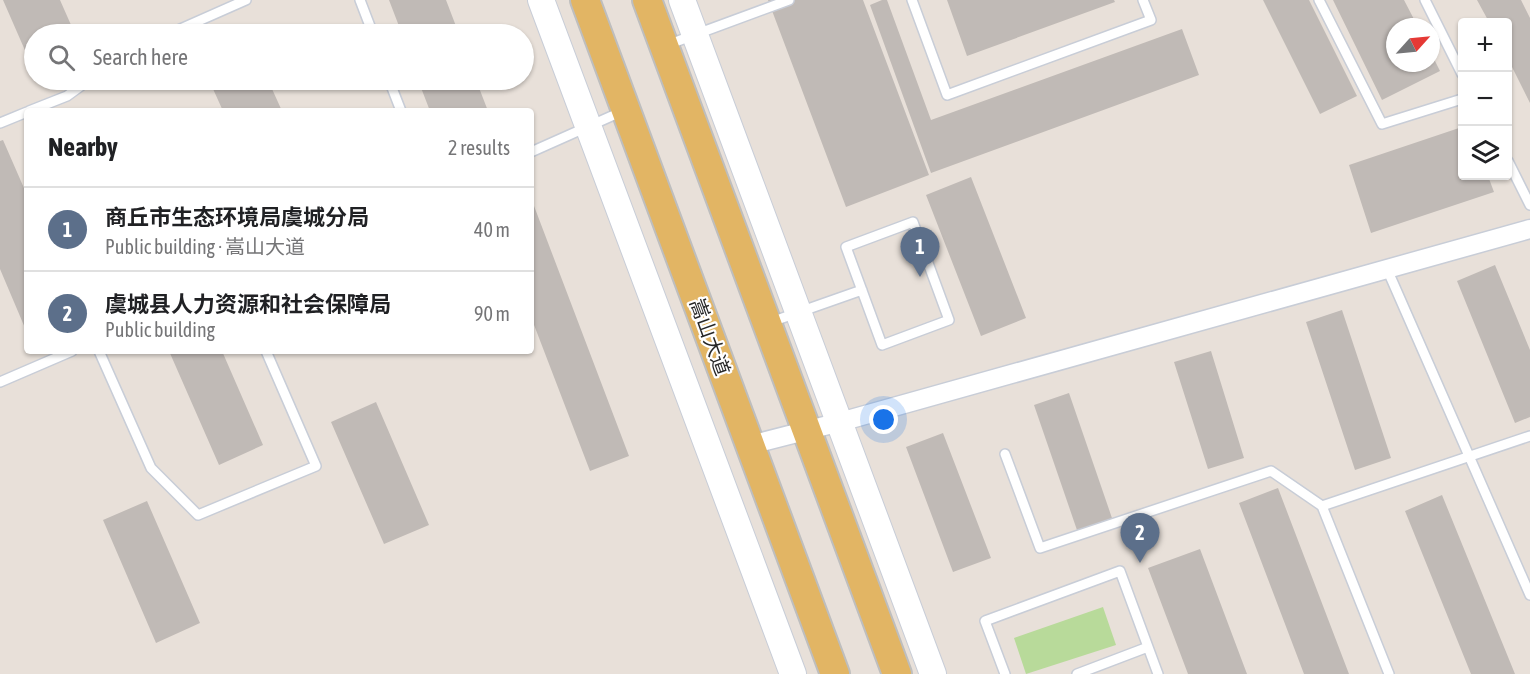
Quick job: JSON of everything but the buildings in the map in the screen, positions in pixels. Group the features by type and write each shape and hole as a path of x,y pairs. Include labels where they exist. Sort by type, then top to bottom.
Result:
{"main road":[{"path":"541,0 792,674"},
{"name":"嵩山大道","path":"585,0 835,674"},
{"path":"647,0 897,674"},
{"path":"682,0 933,674"}],"street":[{"path":"750,445 840,422 1530,229"}],"lane":[{"path":"192,24 246,0"},
{"path":"360,0 369,24"},
{"path":"664,46 789,0"},
{"path":"912,0 947,95 1151,20 1143,0"},
{"path":"1319,0 1382,124 1458,100"},
{"path":"1425,0 1461,72"},
{"path":"38,108 67,96 75,90"},
{"path":"393,90 400,108"},
{"path":"534,151 626,110"},
{"path":"0,123 24,114"},
{"path":"1512,169 1530,205"},
{"path":"913,222 949,320 882,345 862,290 846,247 913,222"},
{"path":"1387,269 1530,595"},
{"path":"767,323 862,290"},
{"path":"0,382 65,354"},
{"path":"100,354 152,468 198,515 316,466 267,354"},
{"path":"1323,506 1530,436"},
{"path":"1005,454 1040,548 1271,471 1323,506 1389,674"},
{"path":"1005,674 985,621 1120,571 1158,674"},
{"path":"1077,674 1148,647"}],"green space":[{"path":"1103,607 1116,645 1026,674 1014,638"}],"place":[{"name":"商丘市生态环境局虞城分局","path":"920,277"},
{"name":"虞城县人力资源和社会保障局","path":"1140,563"}]}
